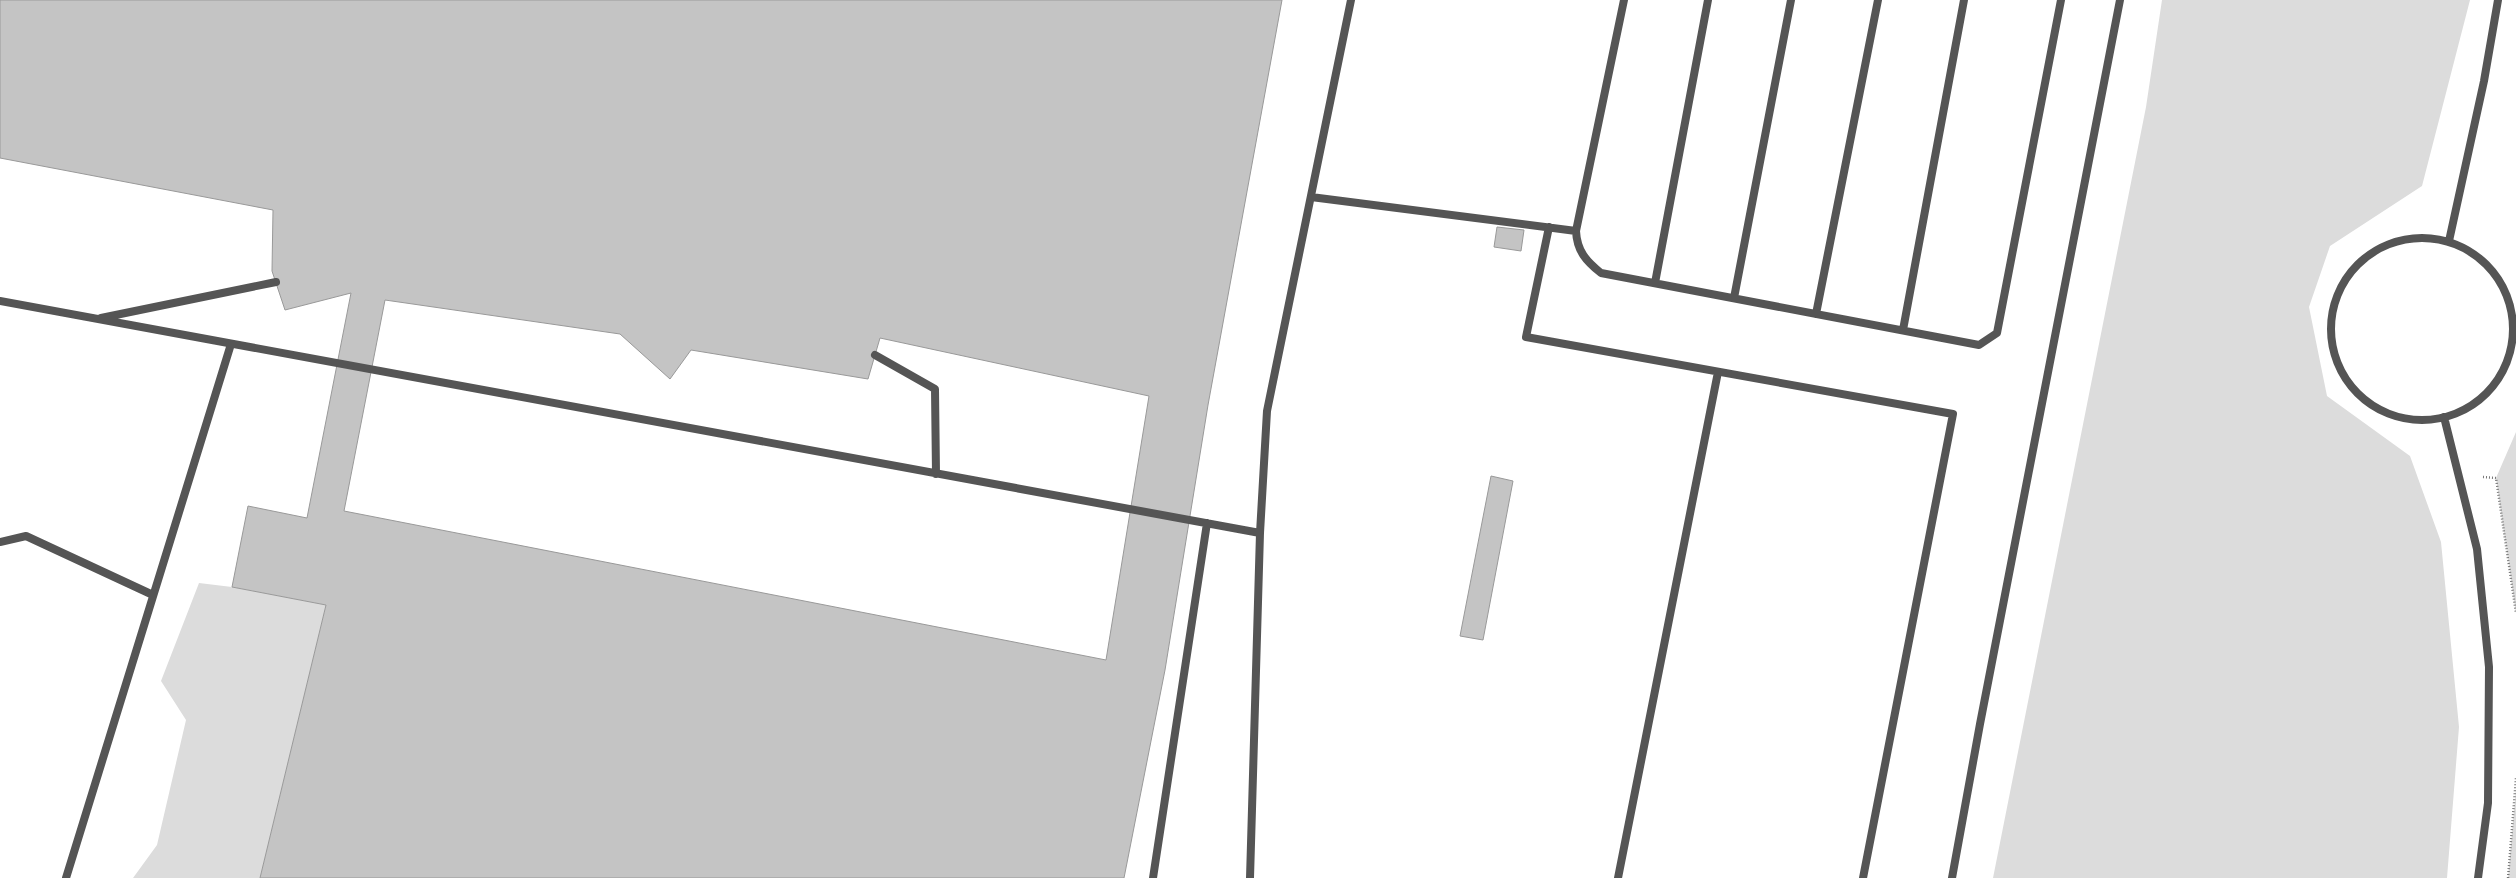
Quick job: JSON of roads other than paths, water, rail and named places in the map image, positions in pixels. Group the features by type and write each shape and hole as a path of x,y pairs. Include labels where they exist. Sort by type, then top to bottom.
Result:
{"lane":[{"path":"1250,878 1260,533 1267,411 1351,0"},
{"path":"1624,0 1576,231 1577,243 1586,262 1601,273 1979,345 1997,333 2061,0"},
{"path":"1655,283 1708,0"},
{"path":"1734,298 1791,0"},
{"path":"1816,314 1878,0"},
{"path":"1903,330 1964,0"},
{"path":"1952,878 1980,724 2120,0"},
{"path":"2449,241 2484,80 2498,0"},
{"path":"1311,197 1576,231"},
{"path":"1549,227 1526,337 1952,414 1863,878"},
{"path":"2419,238 2449,241 2474,254 2494,273 2508,297 2514,325 2513,354 2501,375 2486,394 2466,409 2444,417 2413,420 2384,412 2359,395 2341,371 2332,342 2332,311 2344,283 2363,259 2389,244 2419,238"},
{"path":"96,319 276,282"},
{"path":"0,301 1260,533"},
{"path":"66,878 231,344"},
{"path":"875,355 935,389 936,474"},
{"path":"1618,878 1718,372"},
{"path":"2444,417 2477,549 2489,667 2488,803 2478,878"},
{"path":"1153,878 1207,523"},
{"path":"0,542 26,536 153,595"}]}
